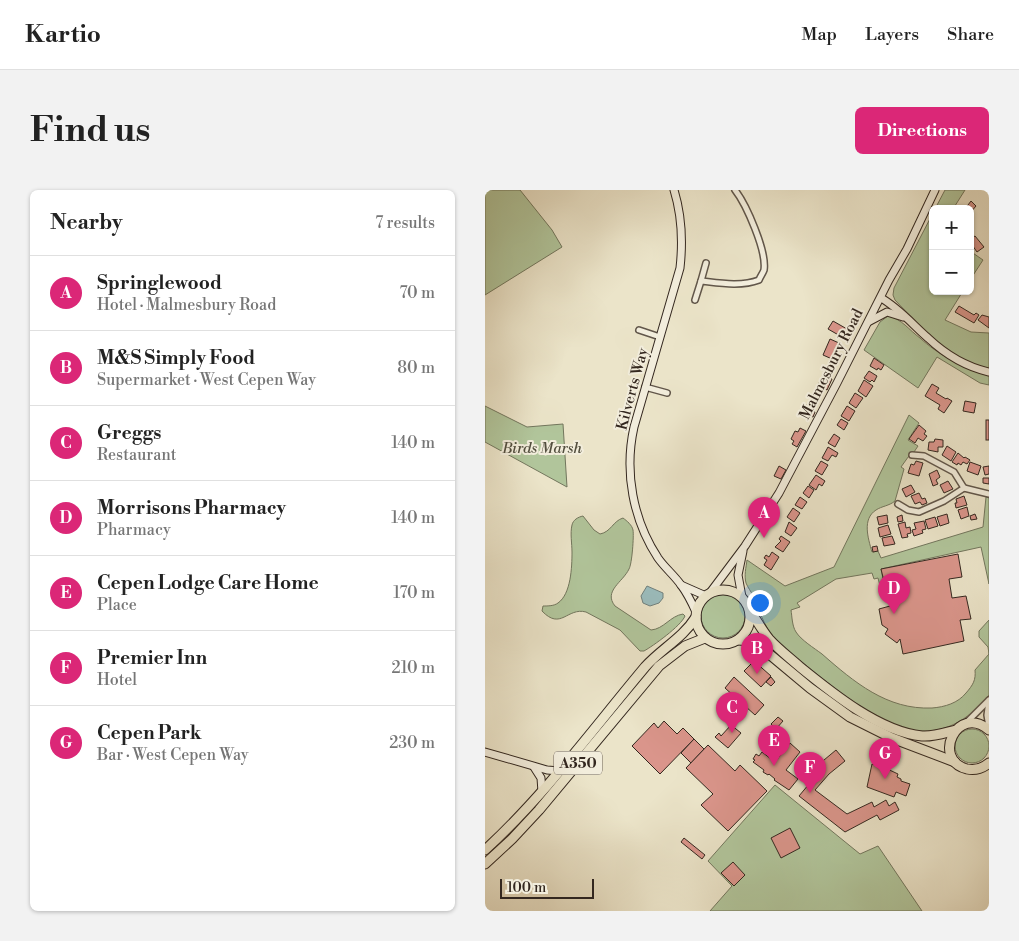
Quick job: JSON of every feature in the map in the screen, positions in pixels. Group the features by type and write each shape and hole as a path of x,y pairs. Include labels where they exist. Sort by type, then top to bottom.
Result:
{"highway":[{"path":"707,595 715,591 727,590 735,592 742,597 765,634 781,650 824,686 863,713 893,728 921,736 935,736 955,730 963,725 976,723 989,728"},
{"name":"A350","path":"485,850 542,792 651,661 684,632 696,614 699,604 707,595"},
{"path":"738,640 749,628 751,620 750,610"},
{"path":"696,614 698,628 705,638 724,644 738,640 757,643 824,699 866,726 972,770 981,768 989,763"},
{"name":"A350","path":"485,864 539,810 659,666 685,646 705,638"},
{"path":"955,730 949,745 955,762"}],"main road":[{"name":"Kilverts Way","path":"674,190 681,220 681,251 678,274 645,387 631,443 630,464 633,493 639,518 649,543 663,565 681,584 696,614"},
{"name":"Malmesbury Road","path":"707,595 745,546 779,493 907,249 935,190"},
{"path":"881,298 949,354 971,366 989,372"},
{"path":"869,321 887,312 908,320"},
{"name":"Malmesbury Road","path":"742,597 739,568 745,546"},
{"name":"Kilverts Way","path":"681,584 707,595"},
{"path":"485,752 551,771 560,770"},
{"path":"535,767 541,778 542,792"}],"street":[{"path":"701,281 750,284 759,280 764,270 761,246 743,201 735,190"},
{"path":"695,300 706,263"},
{"path":"639,330 660,337"},
{"path":"645,387 667,393"},
{"path":"912,455 924,456 954,472 964,488 989,494"},
{"path":"898,504 907,510 919,512 944,501 964,488"},
{"path":"963,725 989,700"},
{"path":"989,700 987,716 989,728"}],"green space":[{"path":"485,190 520,190 552,230 562,247 485,295"},
{"path":"945,190 965,190 956,205 937,205"},
{"path":"929,221 929,295 961,295 945,320 971,332 989,333 989,369 962,359 937,342 895,300 893,295 894,288"},
{"path":"974,254 983,260 974,274"},
{"path":"888,316 901,322 927,344 952,361 971,370 989,375 989,385 980,383 937,357 918,388 864,350 880,322"},
{"name":"Birds Marsh","path":"485,406 527,427 563,424 567,487 485,442"},
{"path":"909,415 919,423 908,440 918,446 901,467 904,469 895,501 876,510 869,518 867,529 872,552 878,551 881,558 983,527 986,497 989,498 989,584 981,547 881,569 886,594 882,594 878,578 874,579 872,573 836,579 797,603 800,607 791,610 795,630 804,641 859,684 886,699 900,704 932,708 955,702 971,687 975,670 989,654 989,695 968,716 951,726 932,731 907,729 875,715 843,694 776,641 767,628 745,577 747,560 785,586 834,567"},
{"path":"583,516 594,530 600,534 607,531 623,518 632,528 633,544 630,566 611,596 615,606 651,630 660,627 678,615 683,614 685,616 673,630 644,651 640,651 620,630 586,612 579,611 559,619 554,619 542,611 543,606 556,604 566,593 571,572 572,525 576,519"},
{"path":"727,594 739,600 744,607 744,625 739,632 732,637 719,638 711,635 704,628 701,612 704,604 711,597"},
{"path":"989,620 989,654 988,647 979,637 979,631"},
{"path":"972,729 979,730 984,734 988,739 988,753 984,758 979,762 972,763 965,762 960,758 956,753 955,746 956,739 960,734 965,730"},
{"path":"775,785 860,854 878,846 922,911 710,911 732,886 708,861"}],"water":[{"path":"647,586 663,593 663,598 659,603 650,606 643,603 641,596"}],"building":[{"path":"971,201 976,206 974,208 974,205 968,205"},
{"path":"974,237 984,247 977,252 974,248"},
{"path":"959,306 974,315 976,313 979,315 974,323 955,312"},
{"path":"982,315 989,317 989,328 978,320"},
{"path":"833,321 847,329 842,337 828,329"},
{"path":"830,339 839,343 832,359 823,355"},
{"path":"874,358 884,365 881,370 870,366"},
{"path":"869,371 877,376 874,382 864,378"},
{"path":"824,374 832,379 827,390 818,385"},
{"path":"864,380 873,386 866,397 858,391"},
{"path":"932,384 939,388 936,393 952,401 944,413 938,409 940,405 925,396"},
{"path":"855,393 863,398 856,408 849,403"},
{"path":"809,401 815,405 812,410 815,412 813,417 803,413"},
{"path":"965,401 976,403 974,413 963,411"},
{"path":"847,406 855,411 849,421 841,416"},
{"path":"841,419 848,423 844,430 837,425"},
{"path":"986,420 989,420 989,440 986,440"},
{"path":"919,425 926,431 924,434 927,436 923,441 918,438 915,443 909,439"},
{"path":"800,428 806,431 797,447 792,444 794,441 791,439 795,431 798,432"},
{"path":"834,434 840,438 835,447 828,443"},
{"path":"935,439 943,440 943,447 938,447 938,452 928,450 929,442 934,442"},
{"path":"947,446 956,452 951,461 942,455"},
{"path":"828,447 838,453 836,457 832,455 828,461 822,458"},
{"path":"958,453 970,460 967,464 963,462 961,465 958,463 957,465 952,462"},
{"path":"821,461 828,465 822,475 815,471"},
{"path":"916,461 923,463 919,476 908,473 911,464 914,465"},
{"path":"970,462 981,466 978,475 967,471"},
{"path":"779,466 786,470 781,479 774,476"},
{"path":"989,466 989,474 985,475 983,467"},
{"path":"937,470 940,477 936,480 938,484 933,486 929,474"},
{"path":"816,475 825,481 822,486 819,484 816,490 809,485"},
{"path":"983,478 989,478 989,484 983,483"},
{"path":"948,481 953,489 944,493 940,485"},
{"path":"911,485 915,492 906,497 902,489"},
{"path":"808,486 814,490 809,498 803,493"},
{"path":"919,493 922,499 925,498 927,503 922,505 920,502 915,504 911,496"},
{"path":"964,496 967,505 956,508 956,499"},
{"path":"800,497 807,502 802,509 795,505"},
{"path":"967,507 969,516 961,519 958,510"},
{"path":"793,508 800,513 794,522 787,517"},
{"path":"947,514 949,523 940,526 937,517"},
{"path":"975,514 977,519 971,520 970,516"},
{"path":"887,515 888,523 879,525 877,517"},
{"path":"902,515 903,521 898,522 897,517"},
{"path":"935,517 938,526 928,529 925,520"},
{"path":"924,521 926,529 922,530 923,533 914,536 912,530 916,529 914,523"},
{"path":"789,522 797,528 791,536 785,532"},
{"path":"905,522 906,528 910,527 911,533 907,534 908,537 902,538 898,524"},
{"path":"888,525 891,534 880,537 878,528"},
{"path":"781,536 790,542 783,552 775,547 781,541 779,539"},
{"path":"892,536 895,544 884,546 882,538"},
{"path":"877,546 878,551 873,552 872,547"},
{"path":"772,552 779,557 771,570 764,565 767,560 764,558 766,555 769,557"},
{"path":"958,554 962,577 949,579 952,598 966,596 971,619 960,620 964,641 903,654 900,639 897,643 885,634 888,629 882,625 879,609 890,606 881,569"},
{"path":"754,661 771,676 761,687 744,671"},
{"path":"734,677 764,705 755,715 725,688"},
{"path":"771,677 775,682 771,686 766,682"},
{"path":"778,717 783,721 776,729 771,724"},
{"path":"664,721 677,734 683,728 694,739 660,774 632,746 654,723 658,728"},
{"path":"731,725 741,733 728,748 715,737 719,733 721,736"},
{"path":"694,739 704,749 691,763 681,753"},
{"path":"790,743 800,752 786,770 798,779 789,790 774,780 769,774 763,772 764,770 753,762 755,760 753,759 756,754 759,756 762,752 775,762"},
{"path":"708,745 735,771 740,765 767,791 728,831 701,805 713,794 686,768"},
{"path":"836,750 845,761 829,774 815,790 847,814 872,802 874,807 886,800 889,806 895,802 899,810 880,820 877,815 845,832 799,796 809,784 805,780 818,765"},
{"path":"877,761 882,763 881,766 898,774 897,777 901,781 910,784 906,796 896,792 894,797 867,787 872,764 875,765"},
{"path":"790,828 800,848 781,858 771,838"},
{"path":"684,838 705,855 702,859 681,842"},
{"path":"733,862 745,875 734,886 721,873"}],"place":[{"name":"Springlewood","path":"764,538"},
{"name":"Morrisons Pharmacy","path":"894,614"},
{"name":"M&S Simply Food","path":"757,674"},
{"name":"Greggs","path":"732,733"},
{"name":"Cepen Lodge Care Home","path":"774,766"},
{"name":"Cepen Park","path":"885,779"},
{"name":"Premier Inn","path":"810,793"}]}
